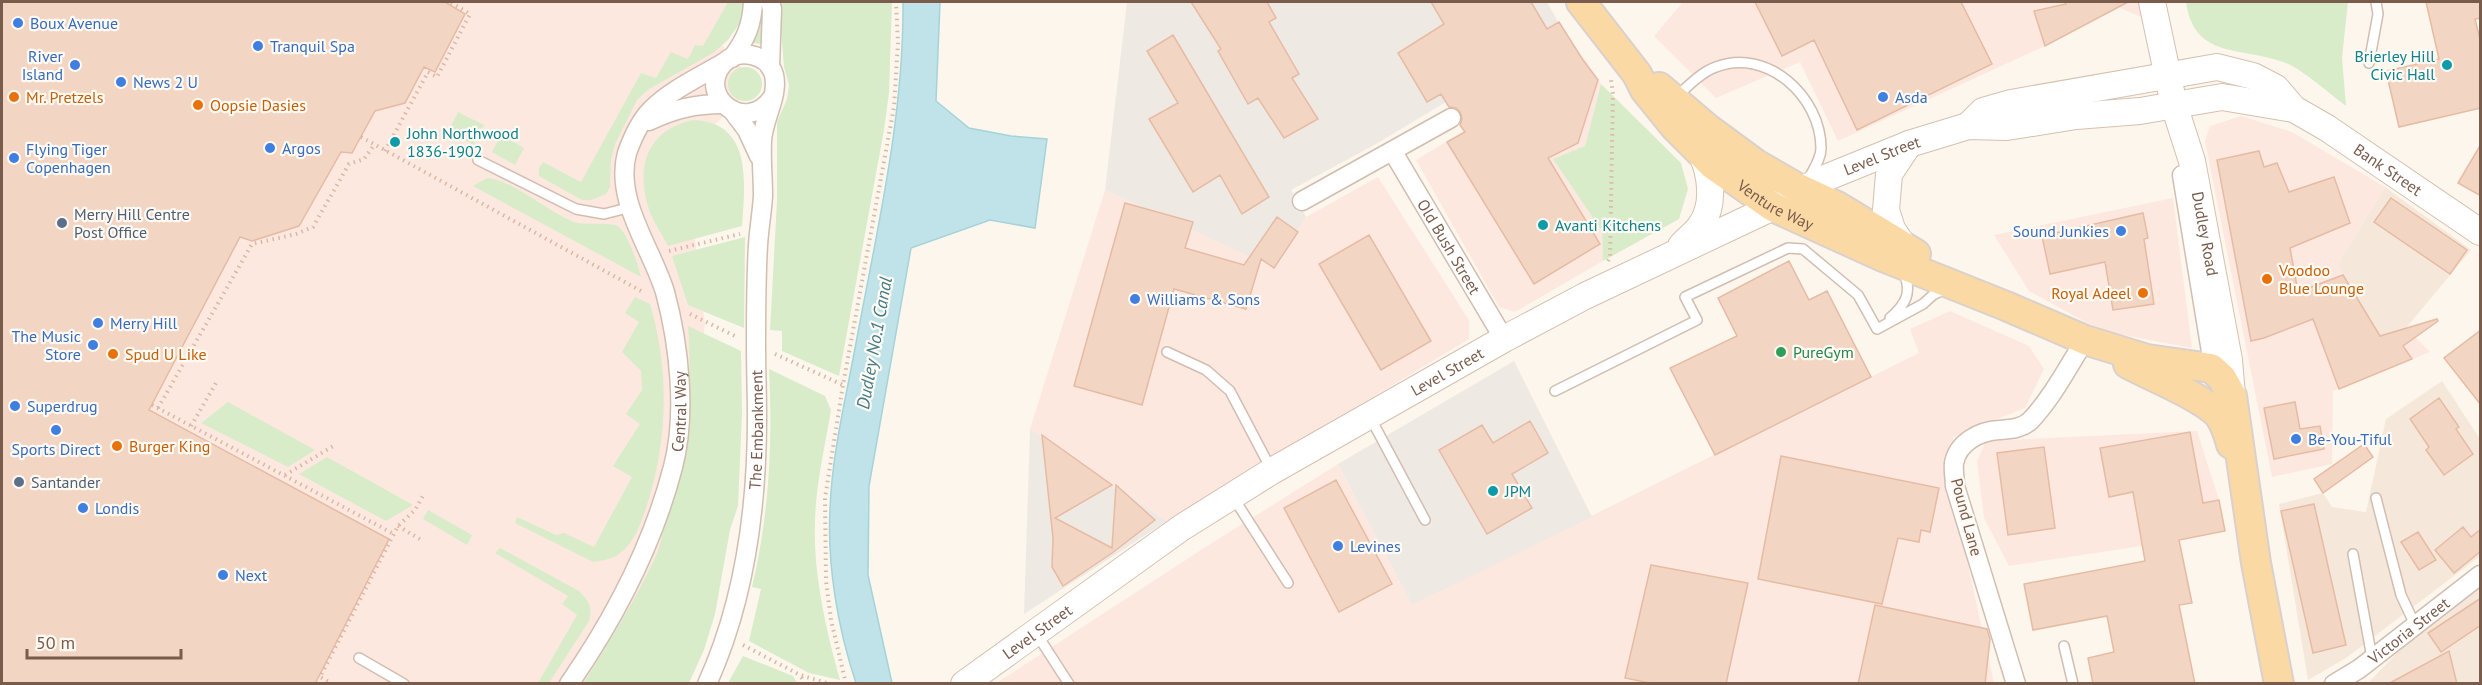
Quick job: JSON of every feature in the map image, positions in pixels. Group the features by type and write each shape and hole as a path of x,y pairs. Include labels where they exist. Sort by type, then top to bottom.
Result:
{"main road":[{"name":"Venture Way","path":"1581,2 1623,73 1756,164 1837,207 1900,255 1953,286 2085,340 2146,359 2211,368 2215,371"},
{"name":"Venture Way","path":"1668,105 1702,154 1773,207 1900,255"},
{"path":"2085,340 2203,402 2218,415 2225,425 2242,474"},
{"path":"2215,371 2222,378 2232,396 2242,474 2279,684"}],"street":[{"name":"The Embankment","path":"753,2 753,20 746,39 717,75 716,88 756,147 763,170"},
{"name":"The Embankment","path":"707,684 733,617 745,563 755,469 762,141 775,88 770,67 772,9 770,2"},
{"name":"Dudley Road","path":"2152,2 2174,105 2192,161 2229,360 2232,396"},
{"path":"729,60 748,54 763,60 770,67"},
{"name":"Central Way","path":"569,684 595,647 649,539 674,466 680,400 674,334 664,289 631,207 625,174 627,156 634,137 650,110 729,60"},
{"name":"Bank Street","path":"2168,74 2217,67 2253,76 2276,88 2294,109 2327,128 2481,232"},
{"name":"Level Street","path":"1968,126 1983,111 2011,103 2168,74"},
{"name":"Bank Street","path":"2174,105 2222,97 2294,109"},
{"path":"642,124 670,111 691,105 728,107 744,114 754,112 760,110 772,98"},
{"path":"2174,105 2180,160 2225,425"},
{"name":"Level Street","path":"964,684 1126,566 1272,471 1504,339 1585,296 1773,207 1818,181 1909,144 1968,126 2007,127 2174,105"},
{"path":"1302,201 1451,118"},
{"path":"1900,255 1886,210 1889,174 1909,144"},
{"name":"Old Bush Street","path":"1393,152 1504,339"},
{"path":"1670,256 1702,224 1710,202 1708,168 1702,154"},
{"name":"Pound Lane","path":"2016,684 1955,486 1954,463 1963,446 1975,435 1996,430 2015,429 2028,423 2049,397 2085,340"},
{"name":"Victoria Street","path":"2334,684 2481,575"}],"lane":[{"path":"2369,63 2378,14 2376,2"},
{"path":"1668,105 1714,67 1736,63 1762,65 1785,76 1814,116 1821,147 1819,159 1802,190"},
{"path":"478,160 576,209 604,214 631,207"},
{"path":"1555,391 1697,320 1685,297 1788,248 1803,249 1858,295 1877,329"},
{"path":"1877,329 1902,308 1907,299 1908,286 1900,255"},
{"path":"1877,329 1923,304 1933,295 1953,286"},
{"path":"1167,352 1206,370 1230,391 1272,471"},
{"path":"1370,417 1425,520"},
{"path":"1233,496 1288,583"},
{"path":"2376,498 2400,595 2415,626"},
{"path":"2353,554 2372,658"},
{"path":"1036,633 1069,684"},
{"path":"2064,646 2073,684"},
{"path":"359,658 404,684"}],"path":[{"path":"385,151 428,72 437,77 470,14 450,2"},
{"path":"846,684 831,620 824,547 825,498 843,385 894,107 898,43 896,2"},
{"path":"1603,269 1610,258 1613,94 1623,73"},
{"path":"361,137 643,292"},
{"path":"158,408 252,244 296,234 313,227 349,164 364,159 374,145"},
{"path":"669,251 760,230"},
{"path":"686,312 745,341"},
{"path":"773,353 843,385"},
{"path":"191,426 216,383"},
{"path":"152,405 394,534"},
{"path":"285,476 335,445"},
{"path":"333,684 320,677 398,526 415,510 424,494"},
{"path":"398,526 423,541"},
{"path":"742,646 800,675 830,684"},
{"path":"800,675 805,684"}],"shaded area":[{"path":"2,2 739,2 721,44 755,84 699,141 701,197 695,240 705,324 685,479 656,564 587,683 2,683"},
{"path":"1127,2 1547,2 1568,40 1446,102 1376,144 1291,190 1306,217 1274,268 1105,190"},
{"path":"1683,2 2152,2 2157,24 2118,7 2045,46 1838,141 1800,62 1716,98 1654,36"},
{"path":"1584,58 1601,84 1585,146 1554,160 1602,231 1603,261 1515,312 1499,307 1416,160"},
{"path":"2241,116 2292,132 2385,187 2337,265 2380,335 2406,328 2430,352 2333,391 2332,464 2272,477 2205,141 2210,126"},
{"path":"1378,177 1469,320 1469,339 1167,521 1030,429 1105,190 1274,268 1306,217"},
{"path":"2385,187 2471,250 2406,328 2380,336 2337,265"},
{"path":"2173,198 2192,348 2102,331 2029,291 1994,235"},
{"path":"1950,311 2029,346 2044,369 2025,408 1953,437 1956,511 1994,683 995,684 1338,464 1412,605 1919,353 1910,329"},
{"path":"1514,361 1592,517 1412,605 1338,464"},
{"path":"2442,381 2480,439 2480,556 2346,658 2308,680 2279,504 2323,493 2332,507 2366,512 2386,419"},
{"path":"1030,429 1167,521 1024,614"},
{"path":"2197,431 2219,500 2225,531 2009,566 1984,518 1977,461 1986,441"},
{"path":"2480,588 2480,683 2367,684 2400,650"}],"green space":[{"path":"728,2 745,2 742,20 728,40 713,53 649,89 637,100 615,144 611,160 610,187 606,194 591,200 582,200 539,176 539,168 543,162 581,182 641,73 656,78 671,52 688,59 695,45 703,46"},
{"path":"761,2 767,14 761,44 753,43 762,12"},
{"path":"779,2 892,2 889,93 884,130 839,376 782,351 782,331 770,330 777,201 777,122 787,99 789,85 784,67"},
{"path":"2186,2 2348,2 2342,58 2346,106 2293,66 2269,58 2222,48 2210,42 2199,34 2191,21"},
{"path":"745,67 757,72 762,84 757,96 745,101 733,96 728,84 733,72"},
{"path":"1601,84 1681,163 1688,189 1679,219 1603,261 1602,231 1553,159 1585,146"},
{"path":"458,112 484,125 474,145 448,132"},
{"path":"693,120 712,123 726,131 736,143 744,174 742,226 668,246 649,209 645,194 645,165 648,152 655,141 677,125"},
{"path":"501,135 524,148 515,165 492,152"},
{"path":"487,178 508,184 574,222 616,225 623,231 630,244 641,277 473,186"},
{"path":"745,237 744,328 688,305 672,256"},
{"path":"635,297 650,304 661,355 664,408 658,460 645,511 632,540 616,556 593,562 515,523 517,517 556,535 564,533 594,547 632,477 613,466 640,424 626,414 642,390 641,371 622,352 639,322 625,313"},
{"path":"688,326 741,351 742,413 738,506 730,530 715,614 704,650 689,683 583,684 638,592 656,556 673,500 687,427 690,377"},
{"path":"769,369 825,396 831,410 817,493 815,540 818,581 840,680 809,673 749,641 761,589 752,587 766,506 770,451"},
{"path":"228,402 315,450 288,467 201,423"},
{"path":"327,457 413,505 386,521 299,474"},
{"path":"428,510 472,535 467,545 423,519"},
{"path":"500,548 579,591 589,604 591,612 589,621 549,683 538,683 577,615 562,604 568,596 495,553"},
{"path":"743,656 793,676 797,683 728,683"}],"water":[{"name":"Dudley No.1 Canal","path":"903,2 940,2 936,101 969,128 1011,136 1047,139 1035,228 990,220 911,248 869,486 868,575 892,683 856,683 839,619 832,575 831,488 840,426 888,173 899,88"}],"building":[{"name":"Merry Hill","path":"2,2 445,2 465,14 435,72 424,67 405,103 375,111 352,153 341,152 299,226 252,241 240,237 149,410 389,539 315,684 2,684"},
{"path":"1191,2 1267,2 1276,18 1269,22 1299,74 1292,78 1318,119 1284,138 1258,98 1248,104 1218,51 1221,49"},
{"path":"1431,2 1531,2 1547,29 1559,22 1598,80 1578,143 1548,158 1600,244 1534,284 1447,142 1465,132 1460,125 1462,119 1460,112 1456,108 1449,107 1441,94 1427,102 1398,53 1444,24"},
{"name":"Asda","path":"1755,2 1961,2 1992,64 1857,130 1814,40 1782,56"},
{"path":"2065,2 2128,2 2045,46 2034,11 2066,4"},
{"name":"Brierley Hill Civic Hall","path":"2426,2 2481,2 2481,18 2475,19 2481,43 2481,108 2399,127 2386,71 2439,59"},
{"path":"1173,35 1269,197 1242,214 1220,175 1193,192 1149,119 1178,103 1147,51"},
{"path":"2481,144 2481,196 2458,183"},
{"path":"2259,151 2264,167 2277,163 2289,192 2334,177 2350,223 2290,248 2298,292 2343,275 2380,336 2437,319 2438,321 2403,346 2412,359 2339,389 2313,319 2251,341 2217,160"},
{"path":"2391,198 2467,250 2450,274 2374,222"},
{"name":"Williams & Sons","path":"1125,203 1193,222 1185,248 1244,265 1277,217 1298,232 1274,268 1261,259 1246,309 1174,289 1142,405 1074,386"},
{"path":"2143,213 2148,238 2144,239 2154,304 2113,310 2105,262 2050,274 2042,236"},
{"path":"1369,235 1431,341 1381,370 1319,264"},
{"name":"PureGym","path":"1789,261 1809,300 1827,291 1871,377 1715,455 1670,368 1737,336 1718,298"},
{"path":"2481,330 2481,405 2444,358"},
{"path":"2439,398 2459,427 2456,429 2473,454 2444,475 2426,450 2429,447 2410,419"},
{"name":"Be-You-Tiful","path":"2295,402 2300,429 2320,426 2324,449 2274,459 2264,408"},
{"name":"JPM","path":"1530,421 1548,453 1512,474 1532,508 1487,534 1439,450 1482,425 1493,443"},
{"path":"2190,432 2203,503 2219,500 2225,531 2179,540 2192,603 2179,605 2195,684 2093,684 2088,658 2114,652 2107,616 2033,630 2024,584 2145,561 2133,492 2109,497 2100,448"},
{"path":"1042,435 1112,485 1055,518 1112,548 1116,485 1155,520 1063,586 1052,567 1053,538"},
{"path":"2364,444 2373,457 2323,493 2314,479"},
{"path":"2044,447 2055,528 2008,535 1997,453"},
{"path":"1781,456 1939,488 1930,532 1921,530 1919,542 1898,538 1882,604 1758,579"},
{"name":"Levines","path":"1336,480 1392,584 1339,612 1284,508"},
{"path":"2314,504 2346,645 2313,653 2281,511"},
{"path":"2463,527 2471,537 2481,529 2481,551 2454,573 2435,550"},
{"path":"2418,532 2436,560 2419,570 2401,542"},
{"path":"1651,565 1748,583 1726,684 1655,684 1625,678"},
{"path":"2481,598 2481,625 2441,652 2428,633"},
{"path":"1875,605 1987,629 1990,639 1985,684 1858,684"},
{"path":"2449,651 2457,684 2388,684"}],"place":[{"name":"Boux Avenue","path":"18,23"},
{"name":"Tranquil Spa","path":"258,46"},
{"name":"River Island","path":"75,65"},
{"name":"Brierley Hill Civic Hall","path":"2447,65"},
{"name":"News 2 U","path":"121,82"},
{"name":"Mr. Pretzels","path":"14,97"},
{"name":"Asda","path":"1883,97"},
{"name":"Oopsie Dasies","path":"198,105"},
{"name":"John Northwood 1836-1902","path":"395,142"},
{"name":"Argos","path":"270,148"},
{"name":"Flying Tiger Copenhagen","path":"14,158"},
{"name":"Merry Hill Centre Post Office","path":"62,223"},
{"name":"Avanti Kitchens","path":"1543,225"},
{"name":"Sound Junkies","path":"2121,231"},
{"name":"Voodoo Blue Lounge","path":"2267,279"},
{"name":"Royal Adeel","path":"2143,293"},
{"name":"Williams & Sons","path":"1135,299"},
{"name":"Merry Hill","path":"98,323"},
{"name":"The Music Store","path":"93,345"},
{"name":"PureGym","path":"1781,352"},
{"name":"Spud U Like","path":"113,354"},
{"name":"Superdrug","path":"15,406"},
{"name":"Sports Direct","path":"56,430"},
{"name":"Be-You-Tiful","path":"2296,439"},
{"name":"Burger King","path":"117,446"},
{"name":"Santander","path":"19,482"},
{"name":"JPM","path":"1493,491"},
{"name":"Londis","path":"83,508"},
{"name":"Levines","path":"1338,546"},
{"name":"Next","path":"223,575"}]}
